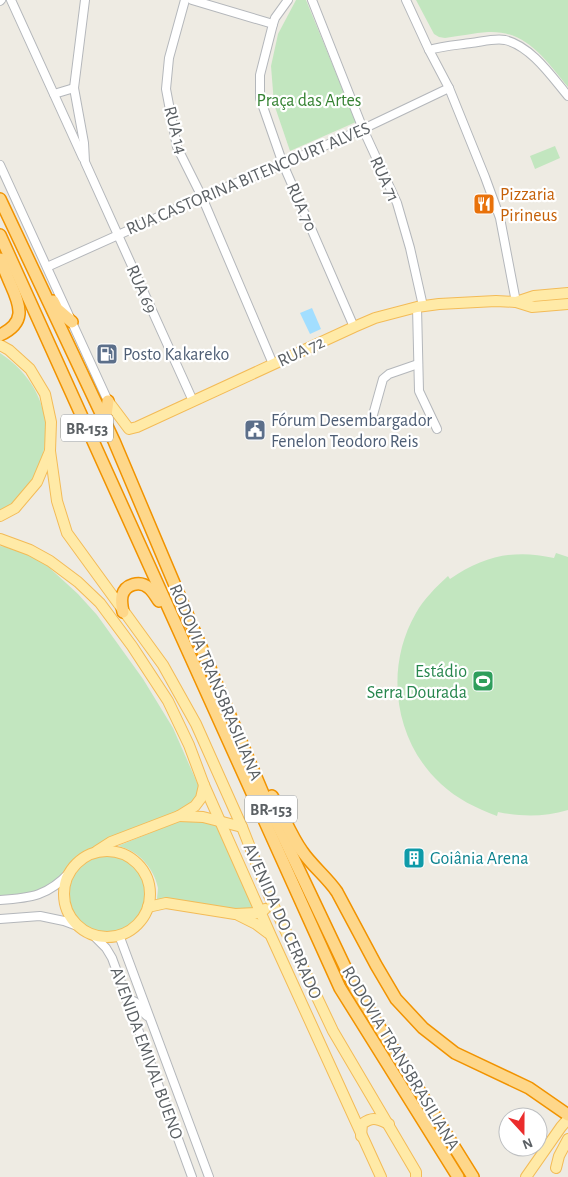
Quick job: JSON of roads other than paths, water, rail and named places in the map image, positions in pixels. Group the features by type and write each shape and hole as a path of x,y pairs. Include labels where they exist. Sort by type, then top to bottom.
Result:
{"highway":[{"name":"RODOVIA TRANSBRASILIANA","path":"0,199 105,422 264,796 355,988 473,1177"},
{"name":"RODOVIA TRANSBRASILIANA","path":"0,235 340,988 458,1177"},
{"path":"0,259 20,308 14,326 0,335"},
{"path":"36,275 57,308 72,322"},
{"path":"105,422 108,401"},
{"path":"123,612 121,599 124,590 131,585 140,584 150,589 174,620"},
{"path":"253,770 271,794 302,851 337,892 396,999 423,1028 454,1053 530,1088 568,1117"}],"main road":[{"path":"516,302 534,296 568,293"},
{"name":"RUA 72","path":"108,401 129,429 375,318 420,306 496,301 516,302"},
{"path":"516,302 532,307 568,304"},
{"path":"0,345 9,350 30,369 45,394 51,422 50,451 37,482 15,508 0,516"},
{"name":"AVENIDA DO CERRADO","path":"50,451 58,501 67,533 162,665 196,724 242,827 270,898 333,1031 389,1124 417,1175"},
{"name":"AVENIDA DO CERRADO","path":"0,538 30,550 50,561 78,582 100,603 132,646 168,701 189,745 204,785 260,912 381,1177"},
{"path":"94,853 118,852 128,856 145,873 149,884 151,896 142,920 132,929 119,936 105,937 92,934 80,927 70,916 64,902 65,887 70,872 80,860 111,842 179,816 195,806 201,798 204,785"},
{"path":"179,816 203,817 242,827"},
{"path":"148,907 166,903 235,914 259,913 266,907 270,898"},
{"path":"235,914 256,924 271,936"},
{"path":"526,1177 568,1117"},
{"path":"361,1136 362,1124 368,1120 376,1118 389,1124"},
{"path":"556,1135 568,1127"},
{"path":"554,1173 559,1156 568,1139"},
{"path":"554,1173 568,1153"}],"street":[{"path":"11,0 85,162"},
{"name":"RUA 69","path":"85,0 74,88 84,143 85,162 193,401"},
{"name":"RUA 14","path":"185,0 169,58 166,89 177,147 202,197 273,364"},
{"path":"192,0 273,24"},
{"name":"RUA 70","path":"288,0 273,24 260,75 260,98 283,164 354,327"},
{"name":"RUA 71","path":"312,0 363,129 397,204 410,248 420,306 419,391 437,429"},
{"path":"406,0 449,88 500,218 516,302"},
{"path":"429,50 483,41 505,40 529,52 568,96"},
{"path":"54,94 74,88"},
{"name":"RUA CASTORINA BITENCOURT ALVES","path":"47,267 202,197 363,129 449,88"},
{"path":"0,165 108,401"},
{"path":"371,422 383,379 389,374 418,364"},
{"path":"0,900 26,898 46,892 60,883 70,872"},
{"path":"0,919 40,916 80,927"},
{"name":"AVENIDA EMIVAL BUENO","path":"92,934 106,948 112,958 192,1177"},
{"name":"AVENIDA EMIVAL BUENO","path":"119,936 207,1173"},
{"path":"127,1000 136,1002 142,1012 149,1017"},
{"path":"188,1163 196,1171 207,1173"}],"water":[{"path":"312,308 321,329 310,334 300,313"}],"place":[{"name":"Pizzaria Pirineus","path":"484,204"},
{"name":"Posto Kakareko","path":"107,354"},
{"name":"Fórum Desembargador Fenelon Teodoro Reis","path":"255,430"},
{"name":"Estádio Serra Dourada","path":"483,681"},
{"name":"Goiânia Arena","path":"414,858"}],"park label":[{"name":"Praça das Artes","path":"309,100"}]}
